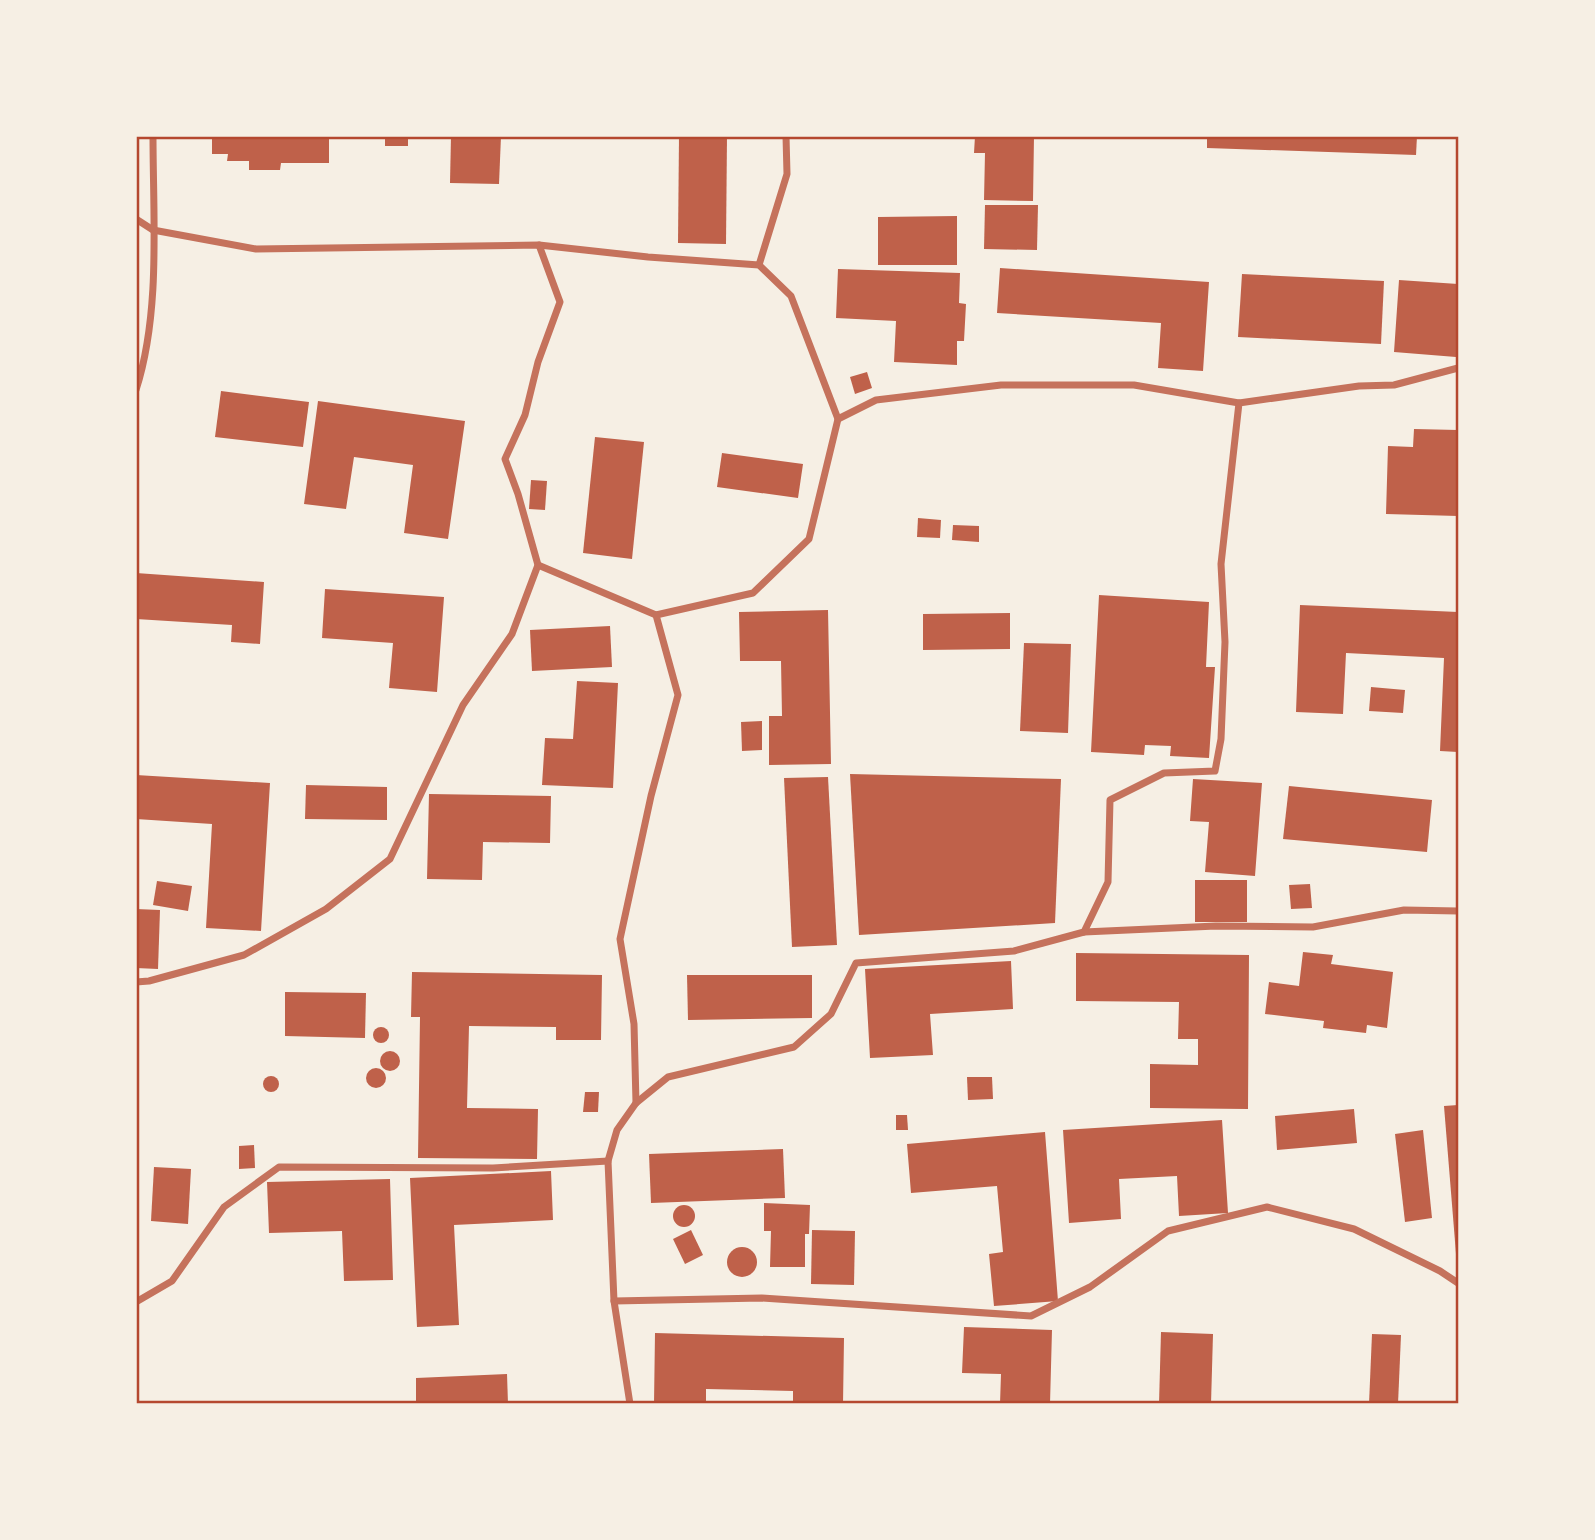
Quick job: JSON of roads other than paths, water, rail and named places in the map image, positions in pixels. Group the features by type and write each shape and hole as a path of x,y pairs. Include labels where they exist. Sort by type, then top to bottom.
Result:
{"street":[{"path":"136,390 146,360 152,306 153,136"},
{"path":"759,265 787,174 786,136"},
{"path":"136,219 153,230 256,248 539,245 759,265 791,296 838,419 809,540 753,593 656,615 538,565"},
{"path":"136,982 149,981 244,955 326,909 390,859 463,705 512,634 538,565 505,459 525,415 538,362 560,302 539,245"},
{"path":"838,419 876,400 1001,385 1134,385 1239,402 1359,386 1394,385 1458,368"},
{"path":"1084,932 1108,882 1110,800 1164,774 1215,771 1221,739 1225,642 1221,564 1239,402"},
{"path":"636,1103 634,1024 620,939 651,796 678,695 656,615"},
{"path":"630,1404 614,1301 608,1161 617,1130 636,1103 668,1077 794,1047 831,1014 856,963 1014,951 1084,932 1216,926 1313,927 1404,910 1458,911"},
{"path":"136,1302 172,1281 224,1207 279,1167 493,1168 608,1161"},
{"path":"614,1301 762,1298 1031,1316 1090,1287 1168,1231 1267,1207 1354,1229 1440,1271 1458,1283"}]}
